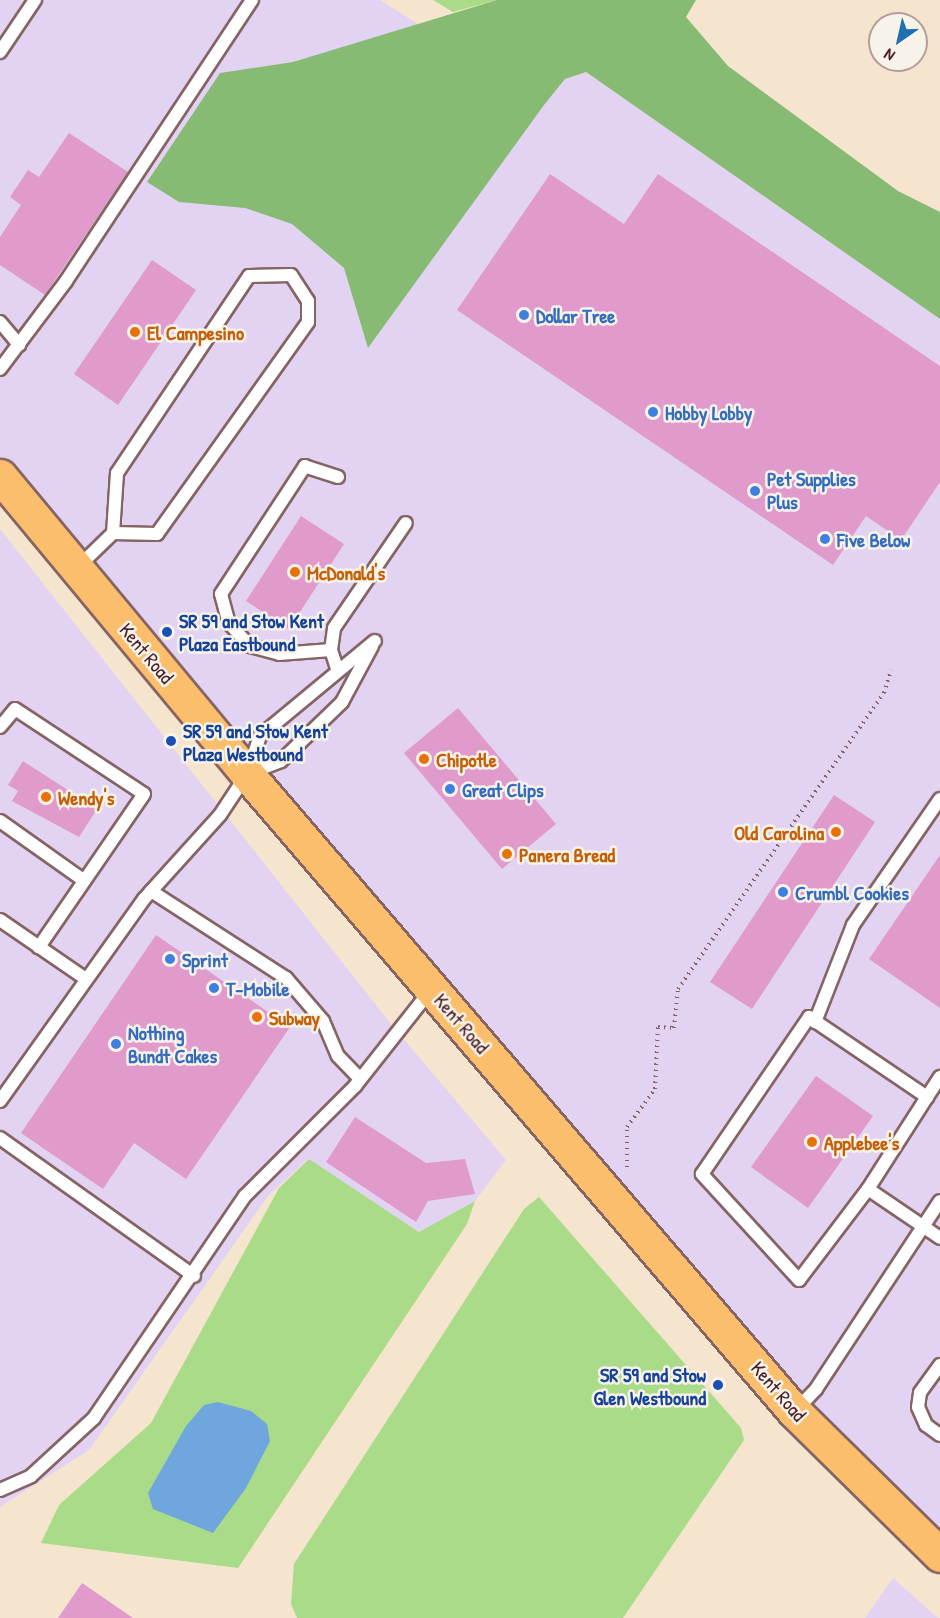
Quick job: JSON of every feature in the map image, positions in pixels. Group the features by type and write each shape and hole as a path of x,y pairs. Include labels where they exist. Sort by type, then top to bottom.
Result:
{"main road":[{"name":"Kent Road","path":"0,476 246,774 794,1411 940,1555"}],"lane":[{"path":"0,52 35,0"},
{"path":"0,369 19,345 252,0"},
{"path":"77,568 113,533 117,473 249,276 291,275 308,300 308,322 157,534 113,533"},
{"path":"0,322 19,345"},
{"path":"331,650 279,654 250,646 229,623 221,594 305,466 338,477"},
{"path":"338,671 331,650 334,628 406,523"},
{"path":"0,1101 86,979 152,891 220,815 246,774 260,736 375,641 342,702 280,762 246,774"},
{"path":"0,728 15,709 144,794 82,879 39,947"},
{"path":"815,1022 853,925 939,802"},
{"path":"0,821 82,879"},
{"path":"152,891 286,978 323,1021 338,1056 360,1079"},
{"path":"0,920 86,979"},
{"path":"0,1490 31,1476 94,1419 194,1276 245,1196 360,1079 432,988"},
{"path":"927,1097 808,1017 702,1174 799,1280 868,1189 940,1077"},
{"path":"0,1138 194,1276"},
{"path":"868,1189 940,1238"},
{"path":"794,1411 816,1389 940,1201"},
{"path":"940,1365 920,1393 918,1407 926,1425 940,1435"}],"path":[{"path":"627,1167 627,1127 655,1089 658,1027 674,1028 678,989 884,693 891,670"}],"shaded area":[{"path":"0,0 380,0 544,104 565,79 586,72 940,319 940,1543 747,1342 0,466"},
{"path":"0,529 391,1024 506,1160 475,1201 419,1232 308,1159 268,1196 89,1450 0,1507"},
{"path":"893,1578 938,1618 865,1618"}],"green space":[{"path":"433,0 497,0 453,12"},
{"path":"497,0 696,0 686,17 728,66 898,191 940,212 940,319 586,72 565,79 544,105 368,348 344,268 292,224 245,208 179,202 147,182 220,73 293,62"},
{"path":"309,1159 419,1232 475,1201 467,1224 238,1568 41,1543 59,1505 151,1423 279,1188"},
{"path":"539,1197 741,1428 744,1440 623,1618 297,1618 291,1604 294,1564 524,1209"}],"water":[{"path":"218,1402 251,1411 267,1424 270,1441 246,1488 213,1533 153,1509 148,1493 186,1426 204,1405"}],"building":[{"path":"69,133 128,172 45,295 0,265 0,237 21,205 10,197 28,170 39,177"},
{"path":"550,174 624,224 658,174 940,366 940,482 901,540 866,516 833,565 457,310"},
{"name":"El Campesino","path":"152,260 196,290 118,405 74,374"},
{"name":"McDonald's","path":"301,516 344,544 289,629 246,601"},
{"path":"458,708 556,824 502,869 404,753"},
{"name":"Wendy's","path":"23,761 97,809 79,837 12,801 18,791 8,785"},
{"path":"834,795 875,822 752,1009 710,982"},
{"path":"940,855 940,1008 869,959"},
{"path":"156,935 290,1027 186,1179 134,1143 103,1189 21,1133"},
{"name":"Applebee's","path":"816,1076 873,1116 808,1208 751,1167"},
{"path":"355,1117 426,1163 465,1159 475,1194 428,1201 416,1222 326,1162"},
{"path":"82,1583 133,1618 58,1618"}],"place":[{"name":"Dollar Tree","path":"524,315"},
{"name":"El Campesino","path":"135,332"},
{"name":"Hobby Lobby","path":"653,412"},
{"name":"Pet Supplies Plus","path":"755,491"},
{"name":"Five Below","path":"825,539"},
{"name":"McDonald's","path":"295,572"},
{"name":"SR 59 and Stow Kent Plaza Eastbound","path":"167,632"},
{"name":"SR 59 and Stow Kent Plaza Westbound","path":"171,741"},
{"name":"Chipotle","path":"424,759"},
{"name":"Great Clips","path":"450,789"},
{"name":"Wendy's","path":"46,797"},
{"name":"Old Carolina","path":"836,832"},
{"name":"Panera Bread","path":"507,854"},
{"name":"Crumbl Cookies","path":"783,892"},
{"name":"Sprint","path":"170,959"},
{"name":"T-Mobile","path":"214,988"},
{"name":"Subway","path":"257,1017"},
{"name":"Nothing Bundt Cakes","path":"116,1044"},
{"name":"Applebee's","path":"812,1142"},
{"name":"SR 59 and Stow Glen Westbound","path":"718,1385"}]}
